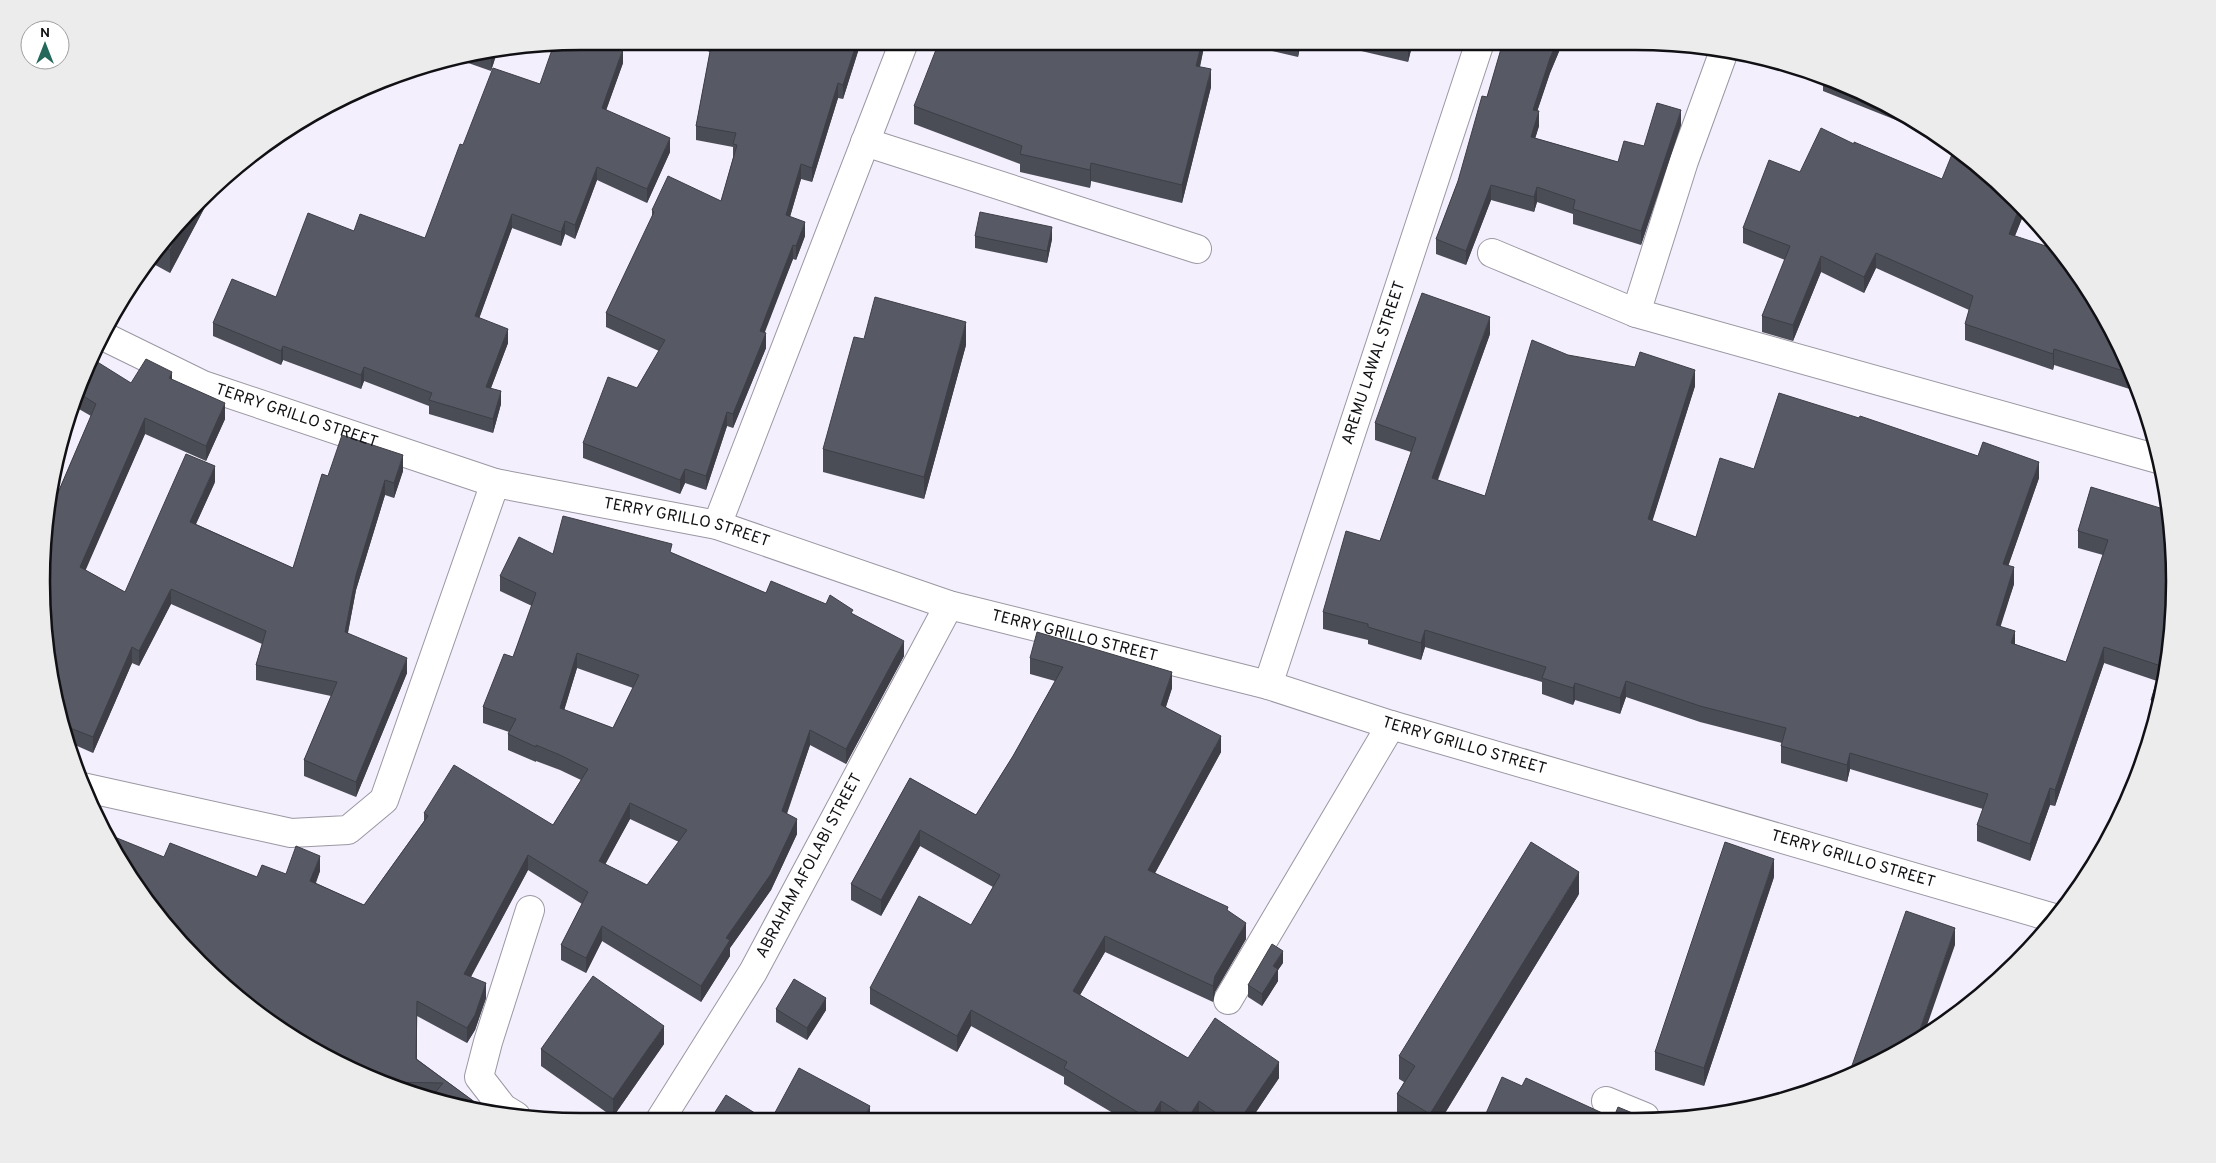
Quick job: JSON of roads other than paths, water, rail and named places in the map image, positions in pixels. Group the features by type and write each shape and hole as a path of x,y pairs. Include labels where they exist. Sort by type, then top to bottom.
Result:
{"street":[{"path":"717,524 901,50"},
{"name":"AREMU LAWAL STREET","path":"1268,685 1477,50"},
{"path":"1636,314 1684,161 1722,58"},
{"path":"865,142 1197,249"},
{"path":"1492,252 1636,314 2151,457"},
{"name":"TERRY GRILLO STREET","path":"109,339 203,384 494,483 717,524 949,605 1268,685 1391,725 2047,916"},
{"path":"92,789 291,833 348,830 384,800 494,483"},
{"name":"ABRAHAM AFOLABI STREET","path":"664,1113 753,972 949,605"},
{"path":"1228,1000 1391,725"},
{"path":"501,1106 479,1077 488,1042 530,910"},
{"path":"1606,1101 1635,1113"}]}
